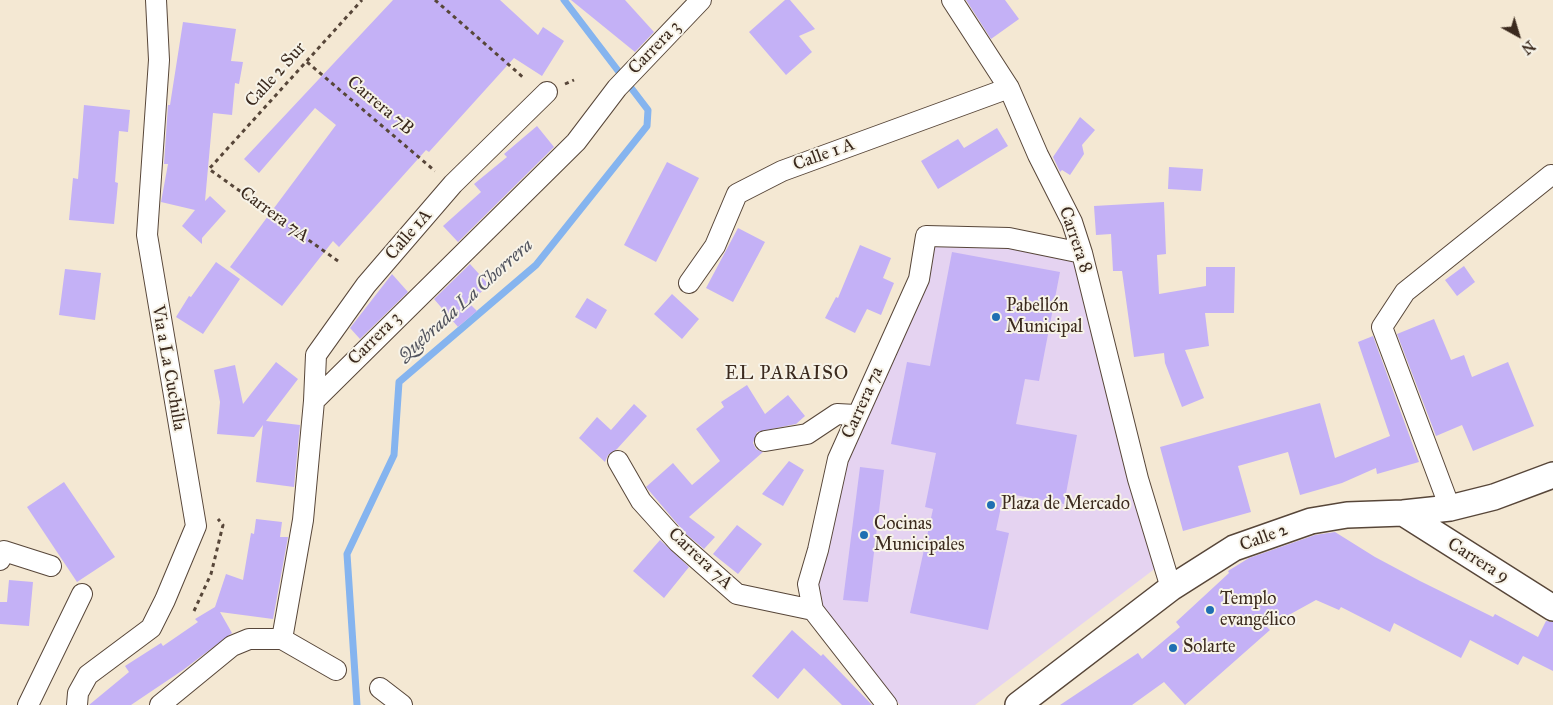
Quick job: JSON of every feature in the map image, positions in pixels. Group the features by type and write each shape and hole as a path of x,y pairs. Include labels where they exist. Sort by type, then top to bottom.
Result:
{"street":[{"name":"Via a La Cuchilla","path":"77,699 88,675 151,628 165,600 196,526 147,235 159,60 156,0"},
{"name":"Carrera 3","path":"314,401 576,142 617,88 701,0"},
{"name":"Carrera 8","path":"952,0 1009,88 1038,155 1072,222 1082,253 1138,479 1171,588"},
{"name":"Calle 1 A","path":"689,284 715,246 737,194 782,170 1009,88"},
{"name":"Calle 1A","path":"314,401 316,355 366,284 453,184 548,92"},
{"path":"1450,508 1382,327 1405,292 1551,175"},
{"name":"Carrera 7a","path":"887,705 813,610 808,584 838,459 856,415 919,279 926,236 1009,238 1082,253"},
{"path":"282,639 303,520 314,401"},
{"path":"765,441 807,434 837,414 856,415"},
{"name":"Carrera 7A","path":"618,461 641,501 678,542 737,594 813,610"},
{"name":"Calle 2","path":"1033,700 1171,588 1234,548 1312,521 1348,515 1403,513 1450,508 1494,497 1553,475"},
{"name":"Carrera 9","path":"1403,513 1553,608"},
{"path":"0,560 4,551 51,566"},
{"path":"28,705 82,594"},
{"path":"160,705 232,646 249,639 282,639 336,670"},
{"path":"380,688 402,705"}],"path":[{"name":"Calle 2 Sur","path":"209,168 362,0"},
{"path":"435,0 526,78"},
{"name":"Carrera 7B","path":"307,62 436,172"},
{"name":"Carrera 7A","path":"209,168 338,261"}],"shaded area":[{"name":"Plaza de Mercado","path":"926,236 1082,253 1169,558 975,705 900,705 813,610 838,459"}],"building":[{"path":"393,0 500,0 538,35 543,27 564,41 542,76 514,58 429,152 426,150 339,247 333,241 282,306 230,267 336,125 315,108 259,173 244,159"},
{"path":"571,0 625,0 654,32 635,52"},
{"path":"785,0 790,0 815,29 799,36 812,52 786,75 749,32"},
{"path":"966,0 1005,0 1019,19 991,39"},
{"path":"183,22 236,29 231,61 243,62 239,84 235,83 232,115 213,113 205,201 210,196 226,211 202,238 202,244 182,226 195,210 161,202 168,164 164,164 168,105 170,105"},
{"path":"84,105 130,110 128,132 119,131 115,182 118,183 114,224 69,220 73,178 78,179"},
{"path":"1080,117 1095,130 1082,145 1084,154 1070,175 1062,170 1060,172 1053,157"},
{"path":"537,126 554,147 458,242 443,226 481,192 474,184 507,157 504,154"},
{"path":"997,128 1008,146 938,189 921,161 958,139 964,148"},
{"path":"667,162 699,178 656,262 624,245"},
{"path":"1169,167 1203,169 1201,191 1168,189"},
{"path":"1164,202 1166,254 1157,255 1159,294 1206,286 1206,267 1235,267 1234,313 1205,313 1209,346 1185,350 1204,398 1182,407 1165,363 1164,353 1134,357 1122,271 1113,271 1111,234 1096,235 1094,206"},
{"path":"738,228 765,242 733,302 706,288"},
{"path":"860,245 891,258 883,278 894,283 881,315 867,309 855,333 825,318 836,297 838,298"},
{"path":"952,252 1060,272 1039,381 1025,379 1016,424 1077,435 1064,504 1004,493 996,530 1009,533 988,630 910,613 933,509 925,507 936,453 891,444 907,362 930,366"},
{"path":"216,262 240,279 203,334 176,317 189,296 191,297"},
{"path":"470,264 489,285 469,303 477,311 458,327 434,299"},
{"path":"1464,266 1475,282 1457,296 1445,280"},
{"path":"65,269 101,273 95,320 59,315"},
{"path":"392,274 408,292 360,339 350,328"},
{"path":"672,294 699,319 682,339 654,314"},
{"path":"587,298 607,310 596,329 575,317"},
{"path":"1434,319 1451,360 1464,355 1472,377 1508,362 1534,426 1473,451 1462,425 1436,436 1397,334"},
{"path":"1373,336 1419,462 1377,474 1376,468 1342,483 1300,495 1288,452 1238,466 1251,512 1183,531 1160,447 1320,403 1335,458 1390,436 1358,342"},
{"path":"276,362 298,379 266,421 300,425 294,487 256,482 263,425 254,437 217,434 220,402 214,370 235,365 243,404"},
{"path":"747,385 765,414 788,395 805,416 796,424 757,432 753,443 756,449 763,452 689,517 715,537 704,549 686,534 646,487 673,463 692,485 720,461 696,429 724,407 721,402"},
{"path":"634,404 647,416 617,449 608,455 605,462 579,438 597,417 611,430"},
{"path":"789,461 804,470 783,506 762,494"},
{"name":"Cocinas Municipales","path":"860,467 884,470 868,602 843,600"},
{"path":"64,482 115,557 77,582 27,507"},
{"path":"256,519 282,522 280,537 288,537 273,619 220,612 232,633 183,670 131,705 89,705 129,672 125,666 161,643 163,646 198,622 195,619 215,607 226,574 243,580 251,533 254,534"},
{"path":"737,525 762,544 738,574 713,554"},
{"path":"1335,532 1375,557 1420,581 1493,617 1495,614 1538,637 1546,621 1553,622 1553,671 1523,656 1518,665 1470,640 1461,658 1394,623 1390,632 1341,607 1339,610 1316,600 1267,627 1270,630 1185,705 1164,682 1132,705 1060,705 1138,653 1142,659 1180,627 1176,622 1229,573 1228,571 1249,558 1315,535"},
{"path":"660,540 689,567 664,598 633,571"},
{"path":"9,580 33,582 29,626 0,624 0,602 7,602"},
{"path":"792,630 821,656 823,654 872,705 842,705 804,668 778,699 752,676"}],"waterway":[{"name":"Quebrada La Chorrera","path":"357,705 347,554 394,455 399,382 536,265 647,126 648,110 564,0"}],"place":[{"name":"Pabellón Municipal","path":"996,317"},
{"name":"Plaza de Mercado","path":"991,505"},
{"name":"Cocinas Municipales","path":"864,535"},
{"name":"Templo evangélico","path":"1210,610"},
{"name":"Solarte","path":"1173,648"}],"district":[{"name":"EL PARAISO","path":"787,374"}]}
